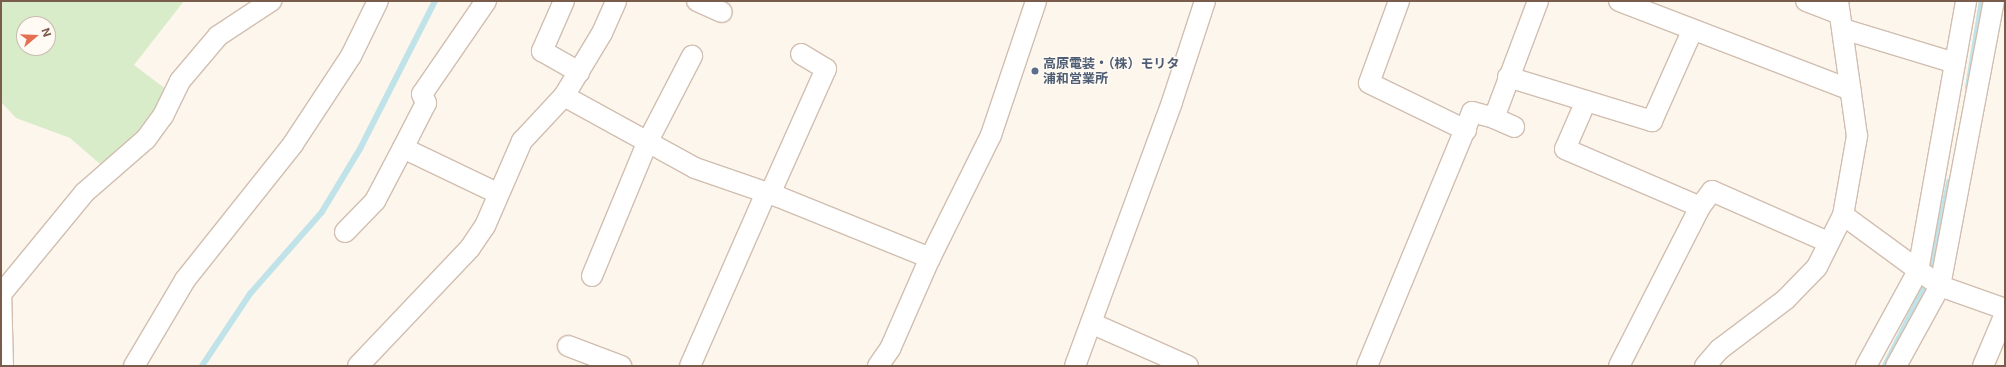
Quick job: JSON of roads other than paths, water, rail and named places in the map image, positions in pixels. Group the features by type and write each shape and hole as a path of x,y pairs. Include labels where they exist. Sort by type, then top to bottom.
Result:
{"street":[{"path":"3,366 2,292 84,193 146,139 163,116 180,81 218,36 270,1"},
{"path":"134,366 185,280 293,144 351,56 378,1"},
{"path":"345,232 375,201 426,103 422,94 486,1"},
{"path":"564,1 542,51 579,72"},
{"path":"358,366 470,248 485,226 522,141 564,96 602,33 616,1"},
{"path":"697,1 722,12"},
{"path":"878,366 890,349 930,258 991,135 1036,1"},
{"path":"1075,366 1172,102 1205,1"},
{"path":"1399,1 1369,83 1466,130"},
{"path":"1494,118 1508,77 1538,1"},
{"path":"1619,1 1662,9 1692,31 1851,90"},
{"path":"1806,1 1955,63"},
{"path":"1866,366 1929,279 1955,63 1966,1"},
{"path":"1896,366 1929,279 1994,1"},
{"path":"1705,366 1720,349 1786,299 1817,267 1828,242 1843,215 1857,136 1840,15"},
{"path":"1508,77 1652,121 1692,31"},
{"path":"690,366 826,69 801,54"},
{"path":"592,276 648,142 692,56"},
{"path":"564,96 695,168 768,194 930,258"},
{"path":"1586,101 1565,149 1700,207"},
{"path":"1367,366 1466,130 1472,112 1494,118 1514,127"},
{"path":"403,148 499,194"},
{"path":"1618,366 1700,207 1712,191 1828,242"},
{"path":"1843,215 1929,279 2005,309"},
{"path":"1983,366 2005,314"},
{"path":"1091,323 1188,366"},
{"path":"568,346 621,366"}],"waterway":[{"path":"202,366 250,294 322,212 360,149 435,1"},
{"path":"1968,88 1982,1"},
{"path":"1930,274 1949,182"},
{"path":"1885,366 1927,282"}],"place":[{"name":"高原電装・（株）モリタ 浦和営業所","path":"1035,71"}]}
